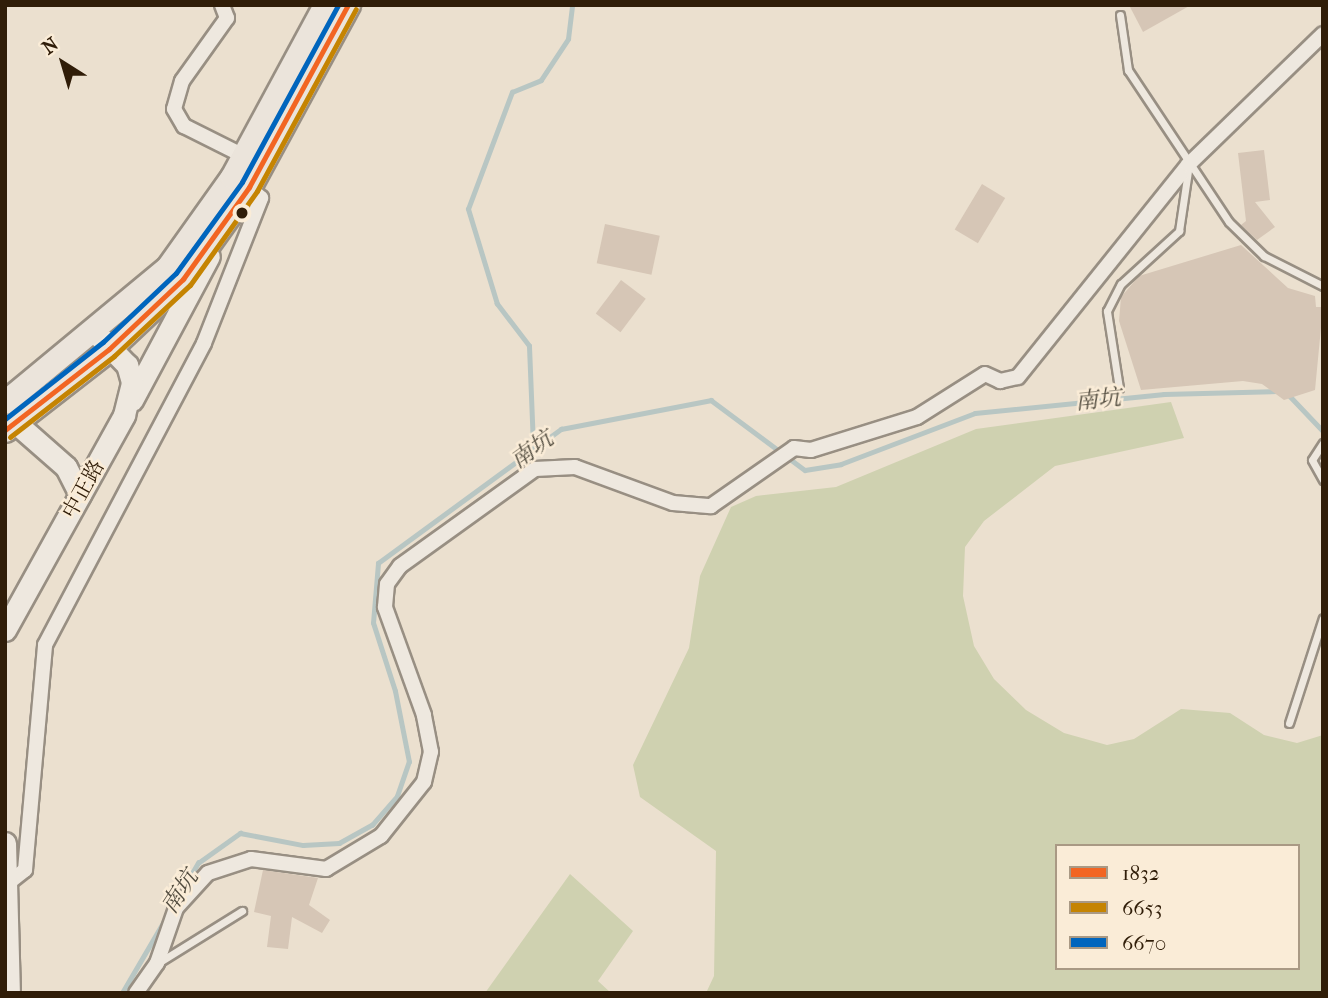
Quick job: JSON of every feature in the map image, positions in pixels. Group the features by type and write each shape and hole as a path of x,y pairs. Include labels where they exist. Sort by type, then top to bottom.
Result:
{"main road":[{"path":"11,427 102,340 168,267 244,156 325,5"},
{"path":"5,402 102,340 183,279 228,220 249,187 348,5"}],"street":[{"path":"222,5 227,18 182,81 174,109 184,126 244,156"},
{"path":"136,993 157,963 176,908 208,873 251,859 327,869 381,836 424,782 431,752 424,716 385,607 387,584 400,566 535,469 575,467 673,503 711,506 778,462 794,447 811,450 917,416 985,374 1000,381 1018,377 1188,165 1323,34"},
{"path":"7,884 25,870 45,645 204,343 261,198 249,187"},
{"path":"124,415 228,220"},
{"name":"中正路","path":"5,630 124,415 132,382 127,366 102,340"},
{"path":"11,427 66,467 80,495"},
{"path":"5,843 9,993"}],"lane":[{"path":"1120,15 1128,70 1188,165 1229,222 1264,256 1323,286"},
{"path":"1119,388 1107,311 1121,284 1179,231 1188,165"},
{"path":"1322,444 1312,460 1323,480"},
{"path":"1289,723 1323,618"},
{"path":"157,963 242,911"}],"green space":[{"path":"1171,402 1184,438 1055,466 984,521 965,547 963,596 974,646 994,679 1026,710 1064,733 1107,745 1134,739 1181,709 1230,713 1264,735 1297,743 1323,735 1323,993 706,993 714,976 716,851 640,797 633,765 689,648 700,576 731,507 756,496 836,487 976,429"},
{"path":"570,874 633,931 598,981 611,993 485,993"}],"building":[{"path":"1129,5 1191,5 1143,32"},
{"path":"1264,150 1270,200 1255,202 1275,227 1257,240 1241,225 1246,221 1238,153"},
{"path":"982,184 1005,198 978,243 955,229"},
{"path":"605,224 660,236 651,275 597,263"},
{"path":"1241,245 1288,288 1315,296 1316,307 1323,307 1315,390 1284,400 1262,384 1243,381 1141,390 1119,321 1121,297 1139,276"},
{"path":"621,280 646,299 620,332 596,314"},
{"path":"263,870 318,878 309,905 330,920 322,933 292,917 288,949 267,947 271,916 254,912"}],"waterway":[{"path":"533,446 529,346 497,304 468,209 512,92 541,80 568,39 572,5"},
{"name":"南坑","path":"122,993 198,863 240,833 303,845 339,843 372,825 397,796 409,762 395,691 373,623 378,563 561,429 711,400 805,470 841,464 975,413 1164,394 1277,391"},
{"name":"南坑","path":"1288,394 1323,431"}],"transit line":[{"name":"6670","path":"5,419 103,342 176,273 242,182 338,5"},
{"name":"1832","path":"5,430 109,349 183,279 249,187 348,5"},
{"name":"6653","path":"10,437 114,356 190,285 257,191 356,9"}]}
